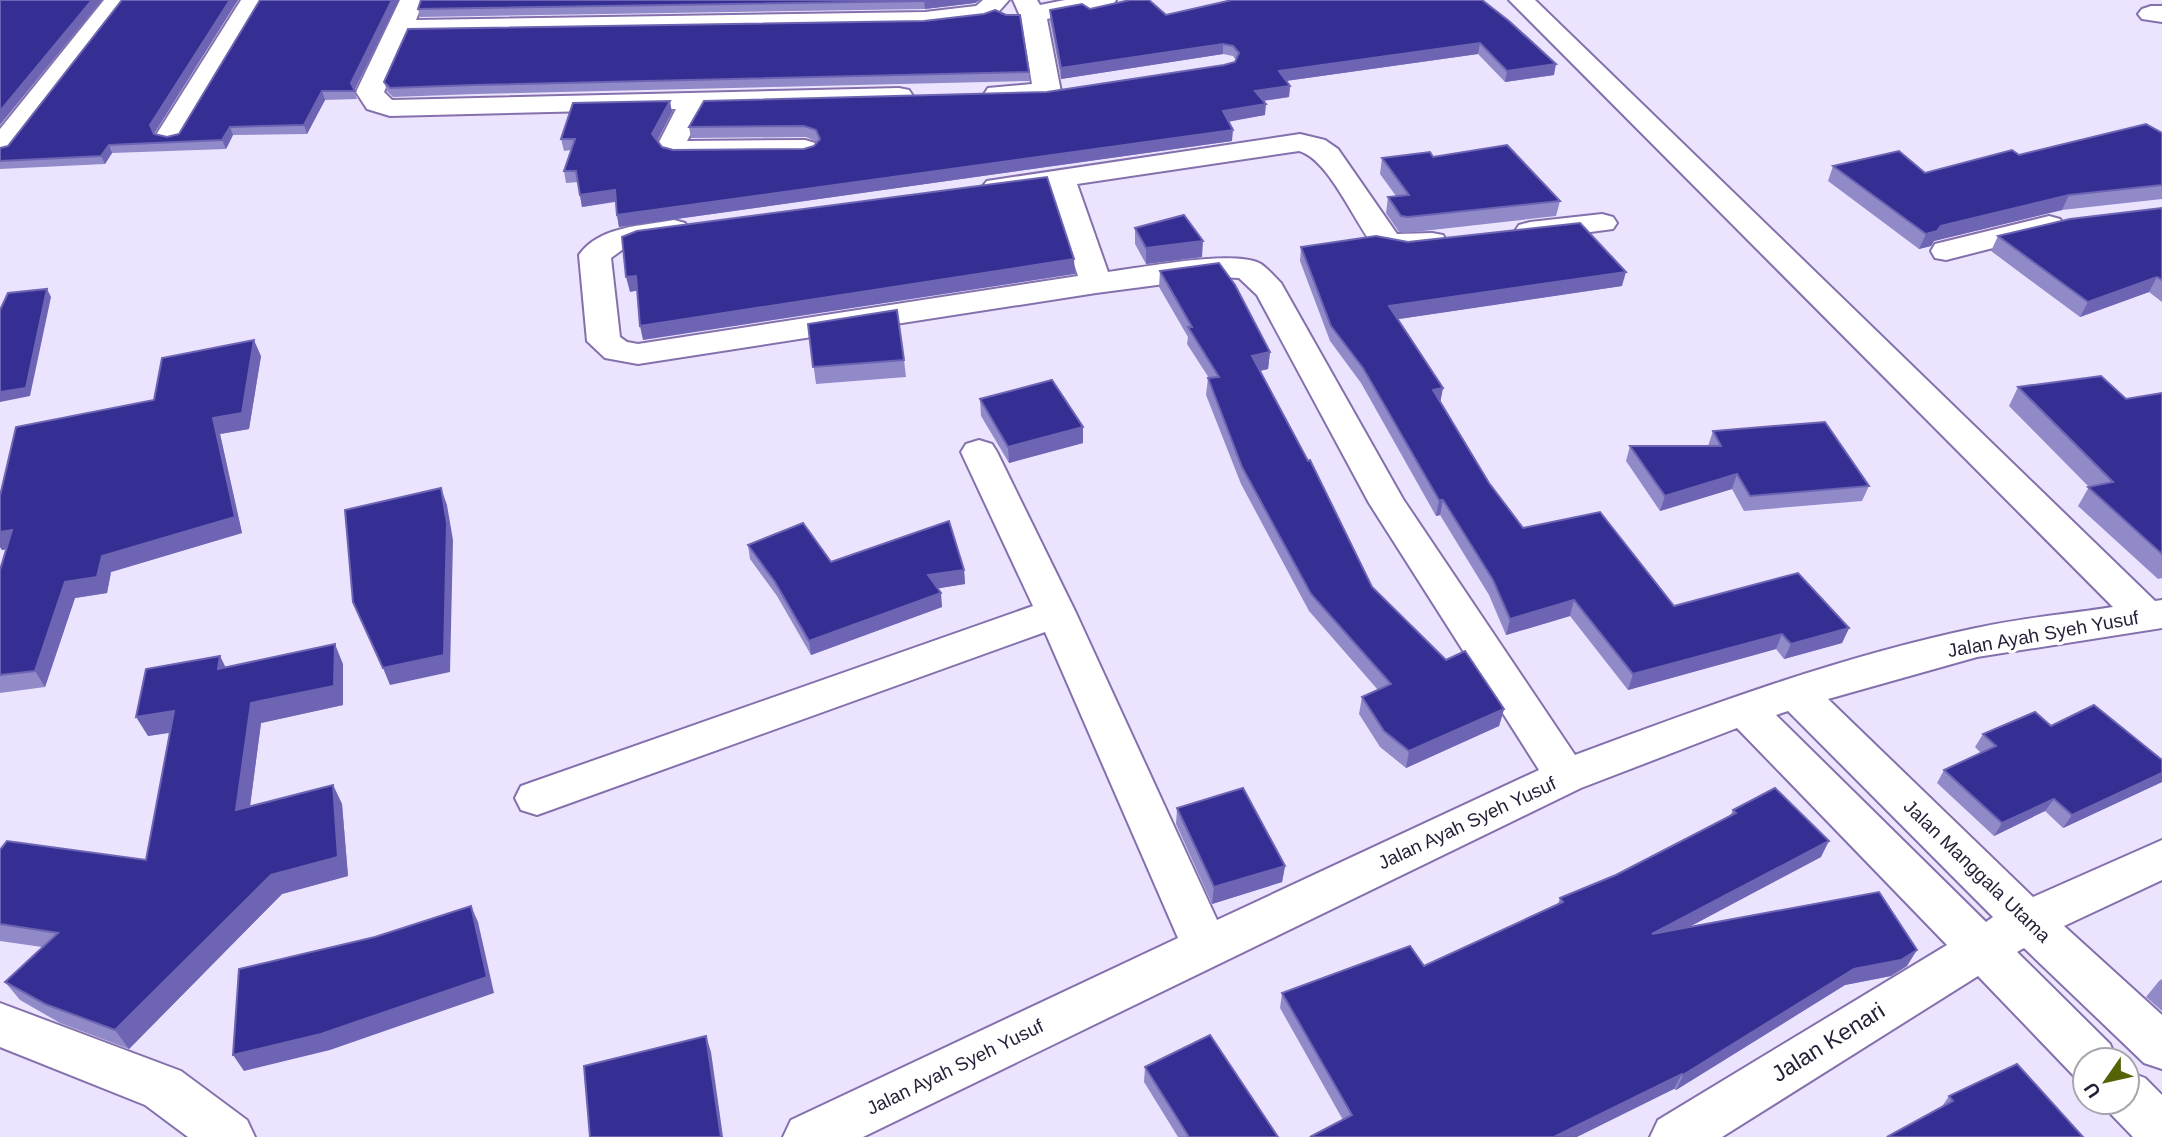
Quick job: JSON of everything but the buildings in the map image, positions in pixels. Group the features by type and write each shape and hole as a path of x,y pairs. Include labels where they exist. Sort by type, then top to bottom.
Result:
{"street":[{"path":"0,147 117,0"},
{"path":"170,135 253,0"},
{"path":"412,0 370,92 372,99 378,104 390,108 926,95"},
{"path":"399,28 925,20 981,4 1029,7 1104,0"},
{"path":"1521,0 2154,615"},
{"path":"1029,7 1047,92"},
{"path":"966,94 1047,92 1074,88"},
{"path":"696,100 681,123 671,146 675,150 805,149"},
{"path":"964,191 1311,142 1329,155 1387,242 1405,244 1457,239"},
{"path":"1060,178 1096,283"},
{"path":"1946,251 2073,221"},
{"path":"1497,234 1602,223"},
{"path":"704,225 635,234 616,240 595,255 604,341 607,345 617,351 638,354 1096,283 1217,268 1240,268 1262,280 1388,503 1566,776"},
{"path":"979,452 1056,613 1206,947"},
{"path":"537,798 1056,613"},
{"name":"Jalan Ayah Syeh Yusuf","path":"809,1137 1566,776 1795,692 1977,642 2154,615"},
{"name":"Jalan Manggala Utama","path":"1795,692 2027,921 2162,1047"},
{"path":"1744,709 2078,1046"},
{"name":"Jalan Kenari","path":"1676,1137 2027,921 2162,859"},
{"path":"0,1025 163,1088 229,1137"},
{"path":"2141,1110 2162,1131"}]}
